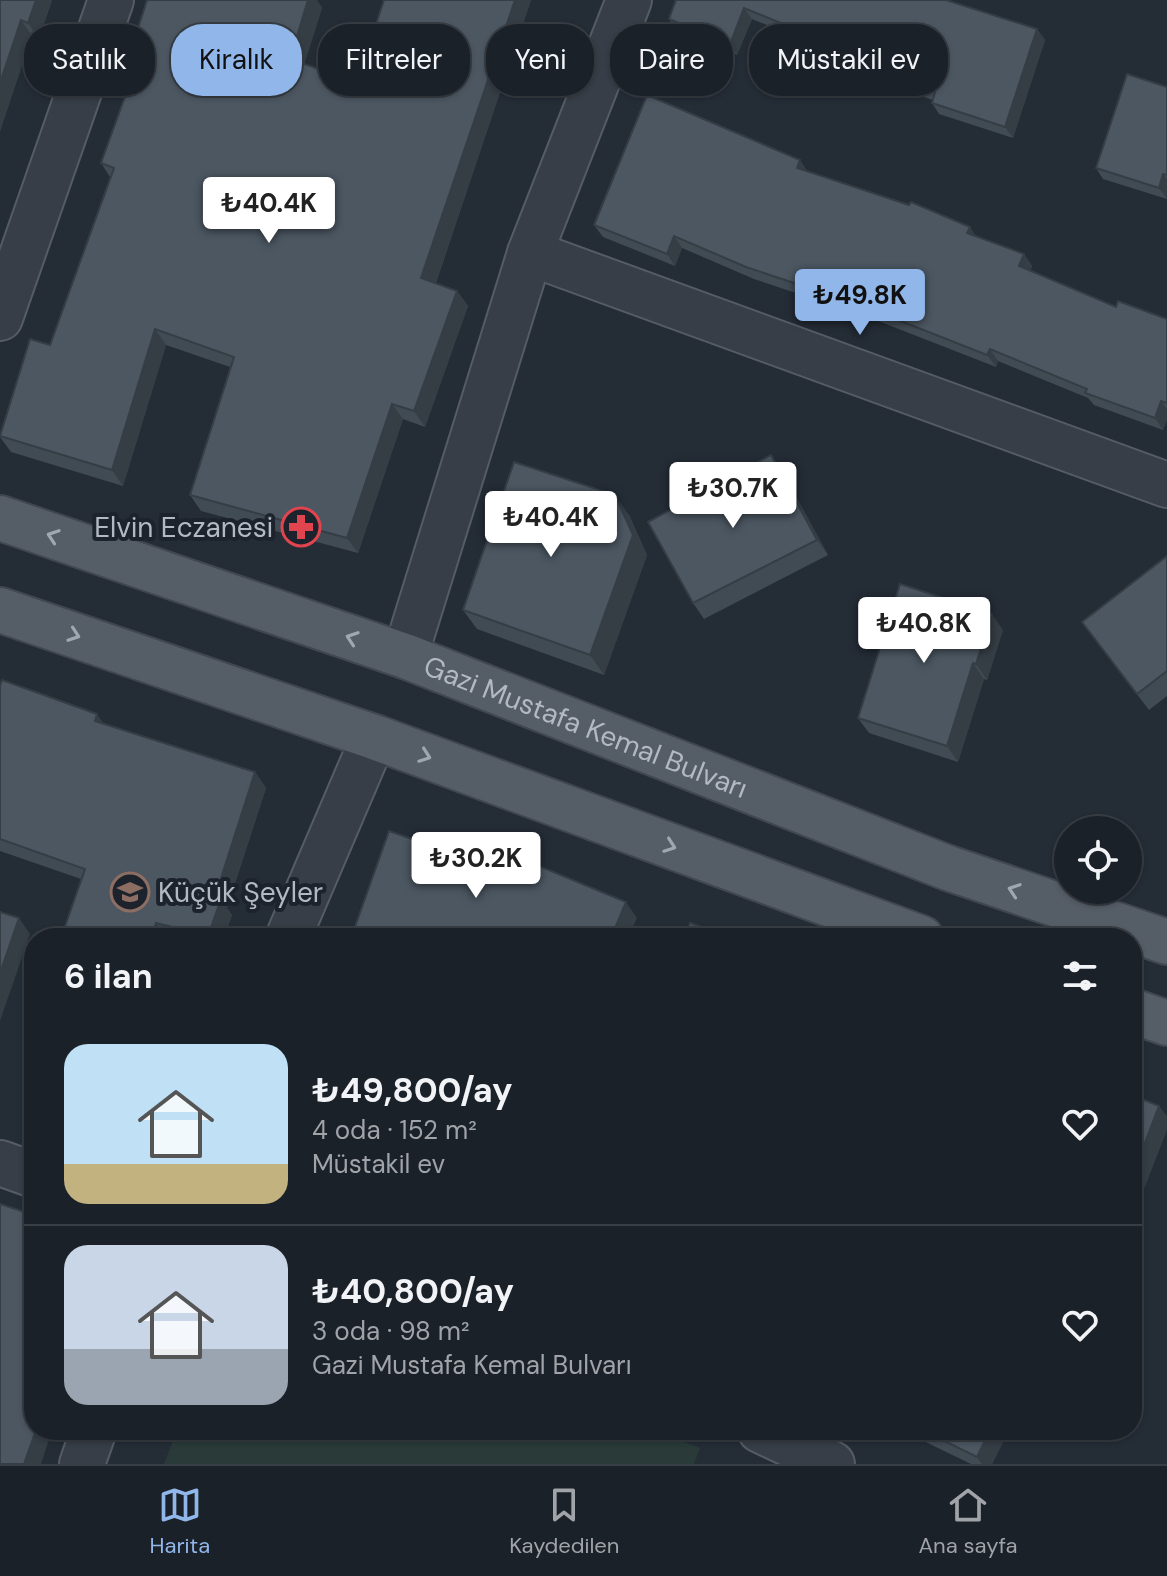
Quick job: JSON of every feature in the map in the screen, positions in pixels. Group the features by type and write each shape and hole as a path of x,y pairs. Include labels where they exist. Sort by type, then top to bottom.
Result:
{"main road":[{"name":"Gazi Mustafa Kemal Bulvarı","path":"0,518 405,656 948,868 1054,894"},
{"path":"0,610 374,737 894,928"},
{"name":"Gazi Mustafa Kemal Bulvarı","path":"1092,904 1139,928"},
{"name":"Gazi Mustafa Kemal Bulvarı","path":"1142,929 1167,942"},
{"path":"1142,1014 1167,1023"}],"street":[{"path":"0,318 111,0"},
{"path":"405,656 530,253 629,0"},
{"path":"530,253 1167,485"},
{"path":"292,928 374,737"},
{"path":"0,1163 24,1171"},
{"path":"82,1464 90,1440"},
{"path":"747,1464 757,1440"},
{"path":"782,1440 832,1464"}],"shaded area":[{"path":"173,1440 679,1440 700,1448 694,1464 164,1464"}],"building":[{"path":"0,0 36,0 28,23 21,20 0,83"},
{"path":"147,0 308,0 301,24 171,24 171,96 302,96 302,63 318,69 318,96 470,96 470,24 376,24 384,0 515,0 507,24 486,24 486,86 421,278 457,291 414,411 392,404 347,538 190,495 234,357 155,329 112,470 0,436 30,339 50,345 114,168 101,163 125,96 155,96 155,24 139,24"},
{"path":"676,0 946,0 1037,29 1005,127 932,103 934,96 948,96 948,24 783,24 744,8 733,36 733,24 681,24 669,19"},
{"path":"1127,74 1167,87 1167,175 1163,174 1159,188 1096,168"},
{"path":"647,96 649,96 800,160 797,168 909,205 911,202 970,227 967,233 1024,254 1019,266 1116,307 1118,301 1167,319 1167,403 1161,401 1155,418 1085,393 1087,389 990,349 987,355 860,305 746,267 674,236 667,254 594,225"},
{"path":"771,455 817,540 693,603 648,522"},
{"path":"514,462 615,495 633,535 590,655 463,610"},
{"path":"1167,556 1167,671 1137,694 1082,622"},
{"path":"900,584 992,614 947,746 858,718"},
{"path":"2,680 97,714 95,721 255,772 215,897 221,899 211,928 176,928 156,923 154,928 64,928 85,869 0,839"},
{"path":"389,831 533,881 539,866 626,902 615,928 355,928"},
{"path":"0,912 19,918 0,973"},
{"path":"1142,1099 1159,1106 1142,1150"},
{"path":"0,1204 24,1212 24,1440 32,1440 24,1464 0,1464"},
{"path":"942,1440 985,1440 977,1457"}],"place":[{"name":"Elvin Eczanesi","path":"301,527"},
{"name":"Küçük Şeyler","path":"130,892"}]}
